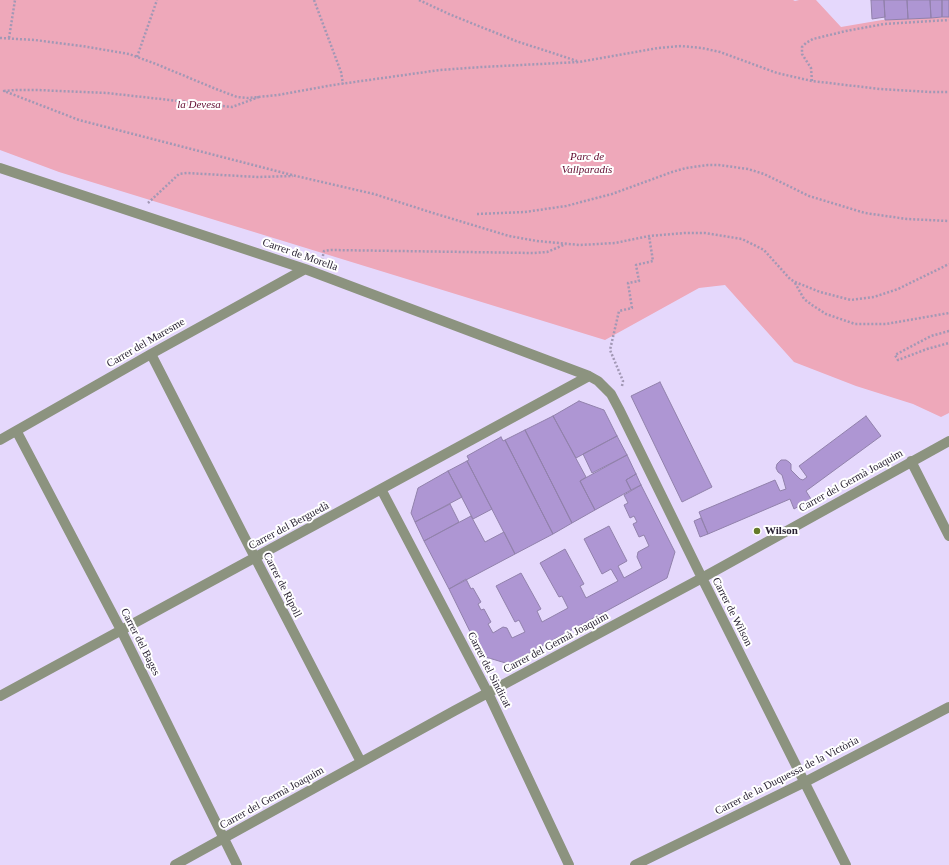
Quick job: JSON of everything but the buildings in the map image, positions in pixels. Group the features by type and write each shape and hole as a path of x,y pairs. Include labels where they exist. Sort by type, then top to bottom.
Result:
{"street":[{"name":"Carrer de Morella","path":"0,168 305,269 589,376"},
{"name":"Carrer del Maresme","path":"0,440 305,269"},
{"name":"Carrer de Ripoll","path":"151,354 361,762"},
{"name":"Carrer de Wilson","path":"589,376 598,381 611,394 619,409 846,865"},
{"name":"Carrer del Berguedà","path":"0,696 589,376"},
{"name":"Carrer del Bages","path":"16,432 121,630 238,865"},
{"name":"Carrer del Germà Joaquim","path":"175,865 361,762 702,578 949,441"},
{"path":"911,461 949,536"},
{"name":"Carrer del Sindicat","path":"381,489 488,693 569,865"},
{"name":"Carrer de la Duquessa de la Victòria","path":"635,865 805,782 949,707"}],"path":[{"path":"9,38 15,0"},
{"path":"137,57 158,0"},
{"path":"314,0 341,72 343,84"},
{"path":"419,0 449,14 516,41 579,62"},
{"path":"812,81 811,68 802,54 802,48 806,43 813,39 884,24 949,20"},
{"path":"0,38 35,40 129,54 238,96 259,97 440,70 579,62 658,48 681,46 720,52 777,73 812,81 880,89 949,92"},
{"path":"259,97 232,108 107,93 36,90 4,91 79,120 296,176 374,194 509,236 566,244 600,245 649,236 685,233 712,234 742,239 764,250 790,279 795,282 820,292 851,300 874,296 898,289 949,264"},
{"path":"476,214 525,212 566,206 612,194 679,170 698,166 714,165 748,169 809,196 865,213 907,219 949,221"},
{"path":"137,213 179,174 187,173 257,177 296,176"},
{"path":"619,409 623,381 610,350 619,311 632,308 628,284 639,281 636,265 654,261 649,236"},
{"path":"318,274 324,251 532,253 547,252 566,244"},
{"path":"795,282 804,299 812,305 826,314 855,324 886,324 949,313"},
{"path":"949,331 931,336 895,355 898,360 927,349 949,344"}],"green space":[{"name":"Parc de Vallparadís","path":"0,0 816,0 841,27 882,20 949,17 949,413 941,417 913,404 856,386 794,362 725,285 699,288 605,340 59,172 0,150"}],"place":[{"name":"Wilson","path":"757,531"}],"park label":[{"name":"la Devesa","path":"199,105"}]}
